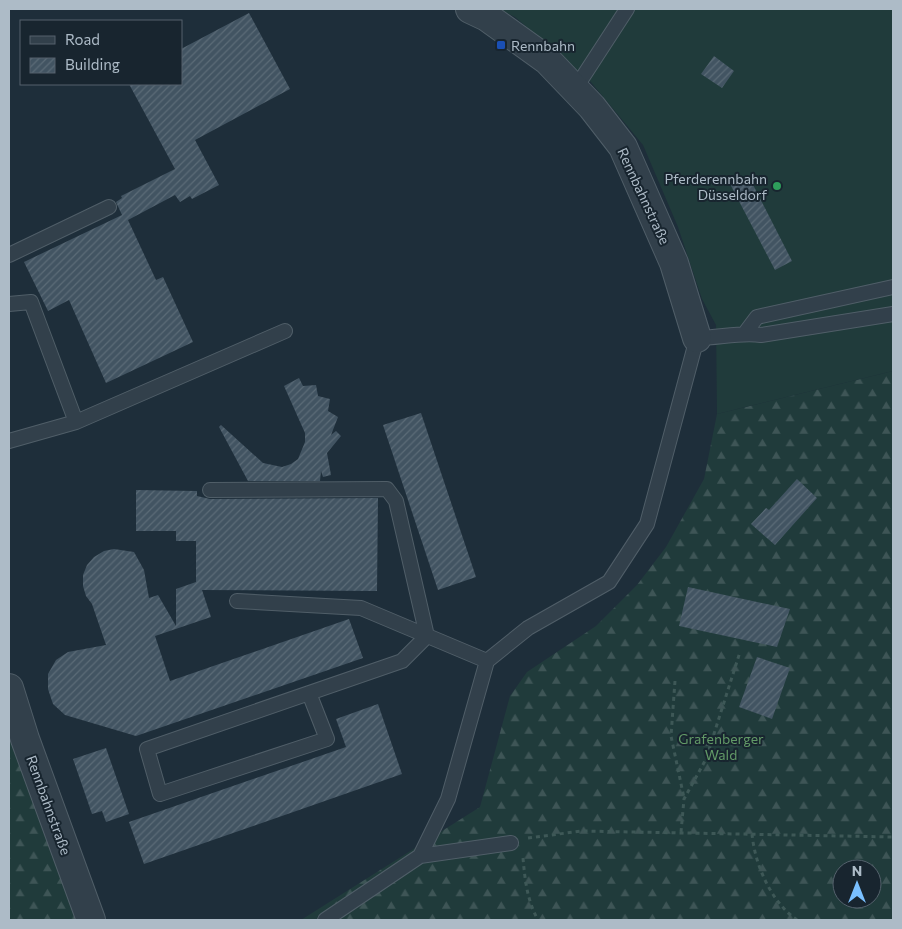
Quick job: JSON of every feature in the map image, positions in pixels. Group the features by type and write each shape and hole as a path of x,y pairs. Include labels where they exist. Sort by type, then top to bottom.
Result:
{"street":[{"name":"Rennbahnstraße","path":"470,9 487,17 547,60 623,147 674,263 697,338"},
{"name":"Rennbahnstraße","path":"9,688 25,739 91,920"}],"lane":[{"path":"575,90 627,9"},
{"path":"9,255 109,207"},
{"path":"746,333 757,317 893,287"},
{"path":"9,304 31,302 76,422"},
{"path":"420,856 448,799 487,661 528,628 609,582 647,524 697,338 717,338 746,333 761,335 893,314"},
{"path":"9,440 76,422 286,331"},
{"path":"210,490 387,489 396,501 427,636"},
{"path":"238,601 361,608 487,661"},
{"path":"309,693 327,739 160,794 147,748 402,661 427,636"},
{"path":"325,920 420,856 516,841"}],"path":[{"path":"684,798 706,759 740,652"},
{"path":"675,681 671,736 684,798 681,832"},
{"path":"538,920 530,906 516,841 582,831 893,837"},
{"path":"752,834 753,846 760,867 773,895 782,908 797,920"}],"green space":[{"name":"Pferderennbahn Düsseldorf","path":"499,9 893,9 893,371 717,414 716,325 702,299 678,227 643,145 590,81 515,17"},
{"name":"Grafenberger Wald","path":"893,371 893,920 301,920 480,807 510,696 527,672 596,626 637,585 666,547 704,479 717,414"},
{"path":"9,719 79,920 9,920"}],"building":[{"path":"249,13 290,89 195,140 219,185 192,199 190,196 180,202 175,195 128,220 156,280 163,277 193,342 106,383 69,300 48,311 24,262 122,215 116,202 122,198 121,196 175,169 130,85 182,85 182,48"},
{"path":"714,56 734,71 722,88 701,74"},
{"path":"748,175 792,261 775,270 730,184"},
{"path":"299,378 303,386 316,385 318,396 330,399 328,411 338,417 331,435 336,431 341,436 327,453 331,475 323,477 321,471 320,481 248,481 219,427 221,425 263,463 282,467 291,464 298,459 305,442 305,433 284,386"},
{"path":"421,413 476,577 438,590 383,425"},
{"path":"797,479 817,498 775,545 751,524 766,508 769,510"},
{"path":"136,490 197,491 197,496 210,499 378,498 377,591 202,590 211,617 155,636 170,681 349,619 363,658 136,736 65,715 53,704 48,689 48,674 56,660 68,652 106,645 92,604 86,596 83,586 83,575 87,565 94,557 104,551 114,549 134,552 144,570 149,598 158,595 176,626 176,589 196,582 196,541 176,541 176,531 136,531"},
{"path":"688,587 790,609 777,647 679,626"},
{"path":"757,657 790,668 772,719 739,707"},
{"path":"378,704 402,774 144,864 129,822 346,747 336,719"},
{"path":"106,748 129,814 106,822 102,811 92,814 73,759"}],"place":[{"name":"Rennbahn","path":"501,45"},
{"name":"Pferderennbahn Düsseldorf","path":"777,186"}]}
